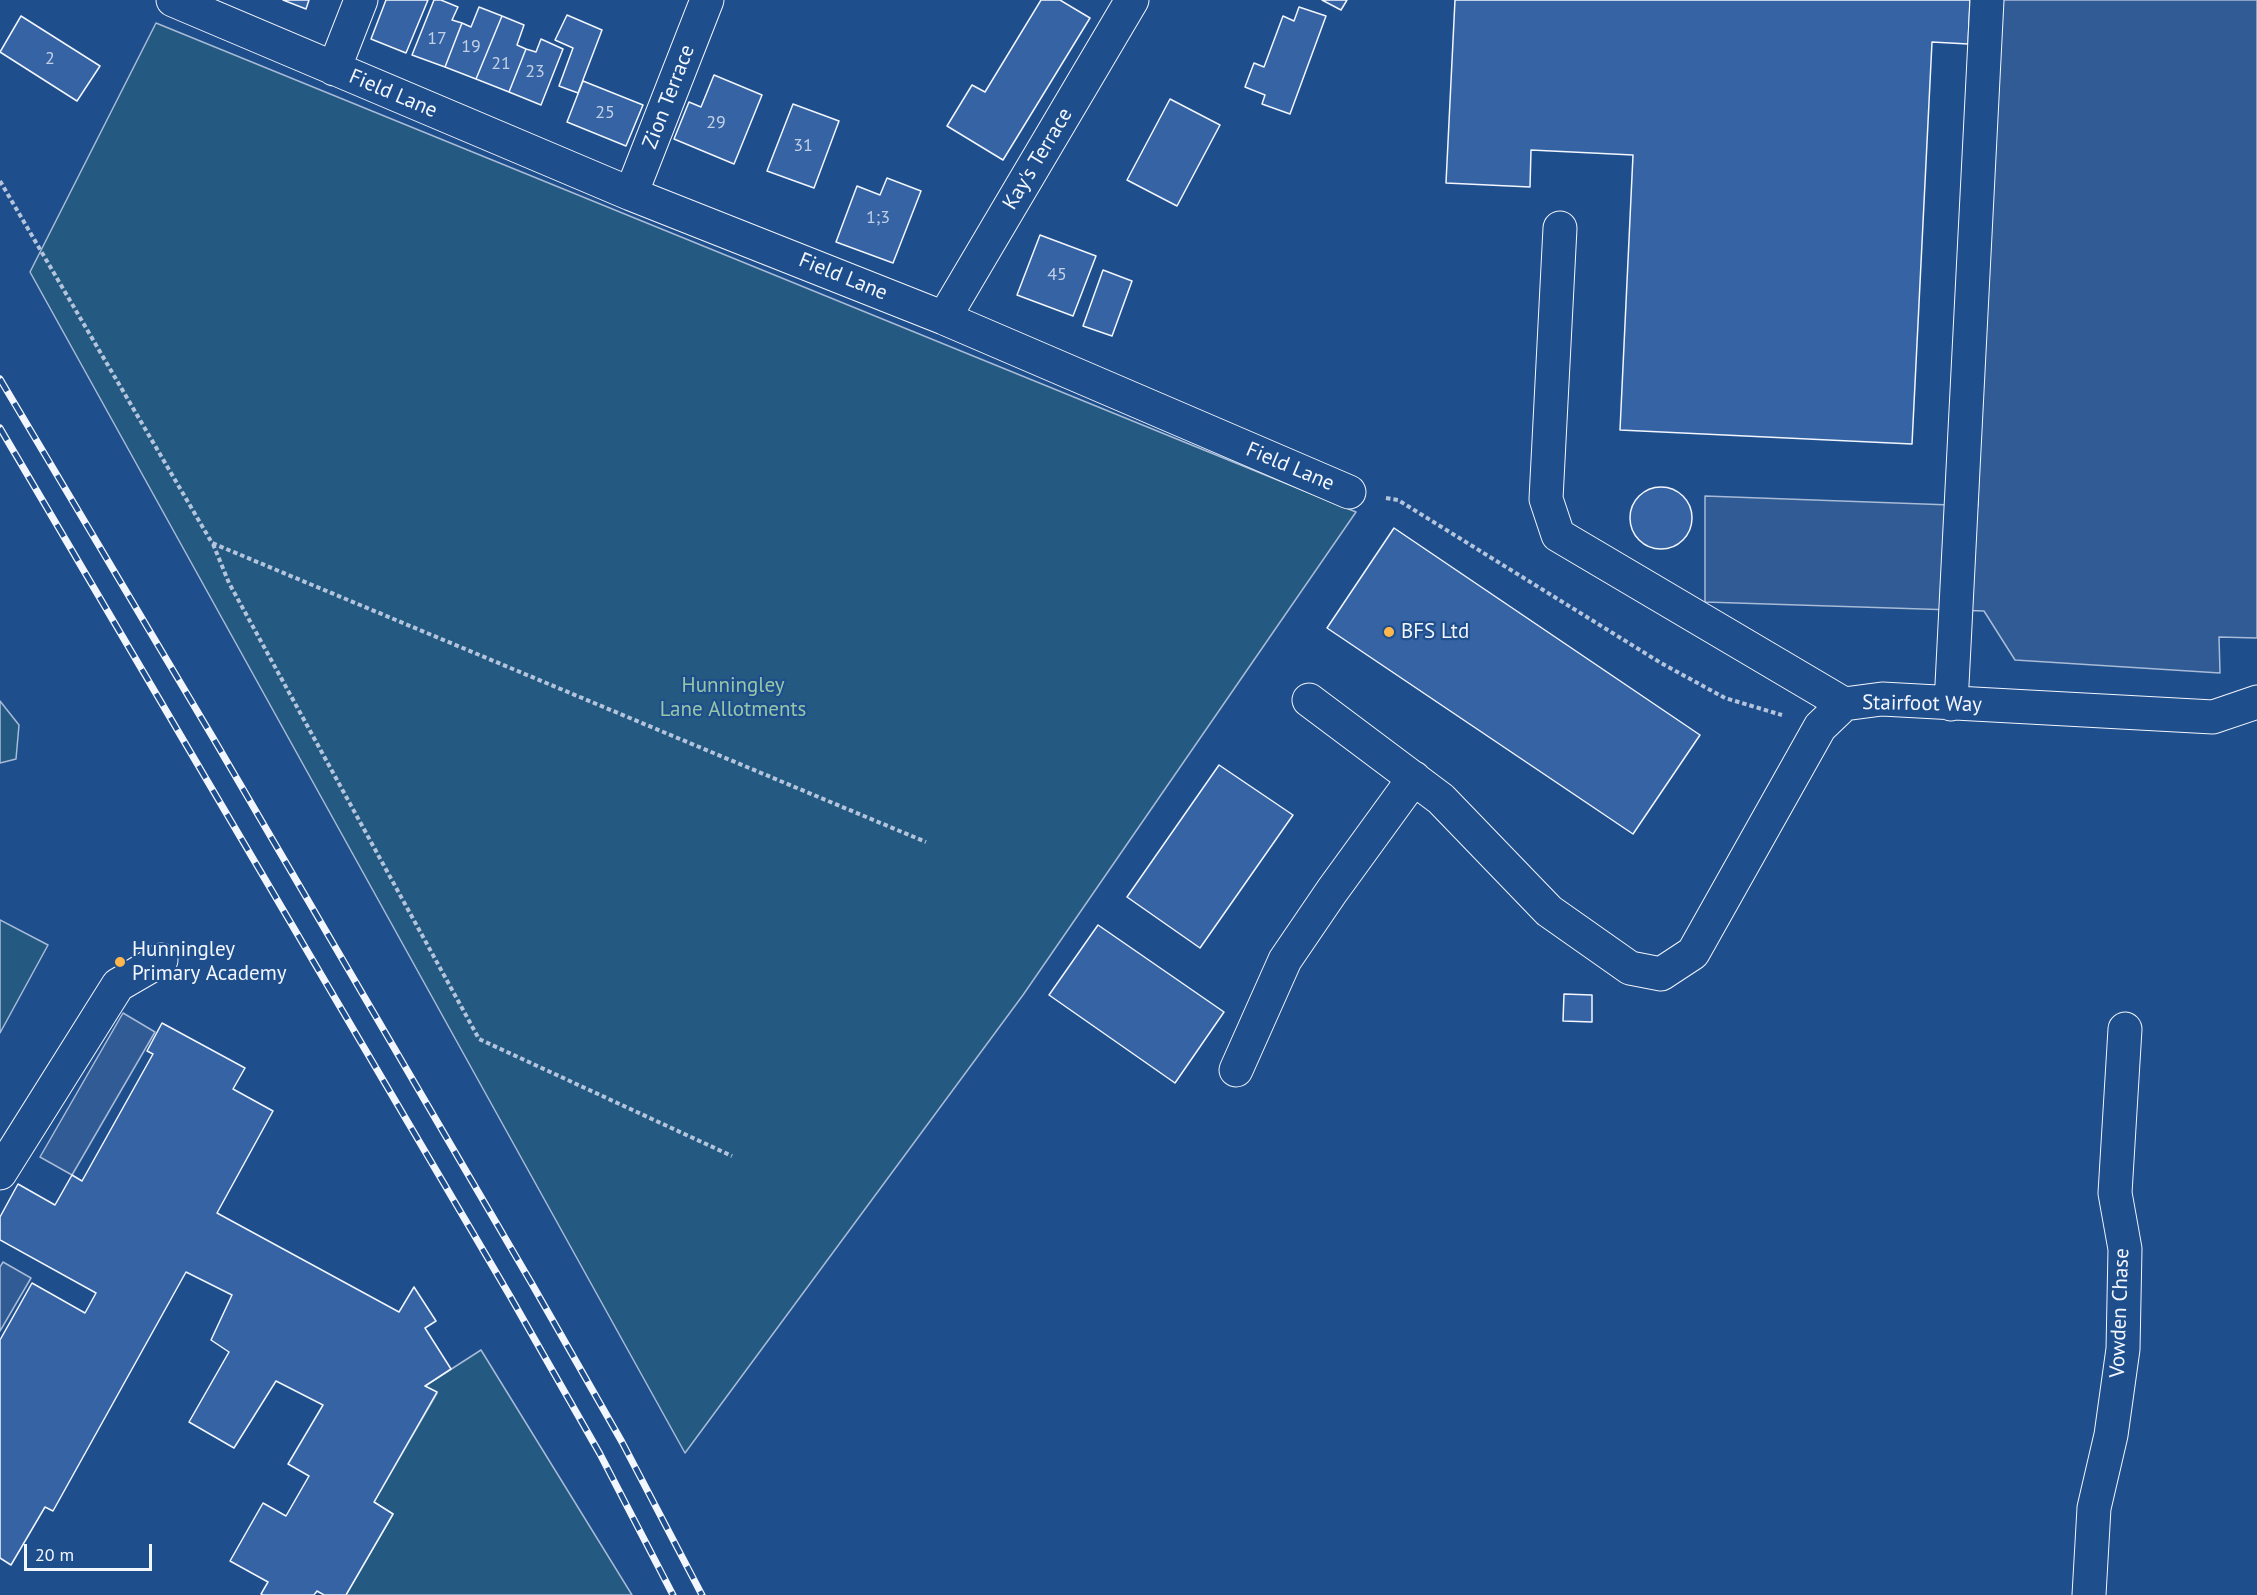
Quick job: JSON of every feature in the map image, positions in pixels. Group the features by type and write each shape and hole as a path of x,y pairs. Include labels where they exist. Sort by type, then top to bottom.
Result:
{"street":[{"name":"Field Lane","path":"173,0 631,194 944,318 1349,492"},
{"name":"Field Lane","path":"334,69 361,0"},
{"name":"Zion Terrace","path":"631,194 707,0"},
{"name":"Kay's Terrace","path":"944,318 1132,0"},
{"path":"1951,704 1988,0"},
{"path":"1560,228 1546,499 1558,535 1844,704"},
{"name":"Stairfoot Way","path":"1414,778 1441,799 1549,911 1630,968 1661,974 1693,953 1820,727 1844,704 1882,699 2213,717 2257,702"},
{"path":"1236,1070 1285,960 1414,778 1309,700"},
{"path":"0,1173 118,985 161,960"},
{"name":"Vowden Chase","path":"2089,1595 2094,1509 2111,1435 2124,1349 2125,1249 2115,1193 2125,1029"}],"path":[{"path":"0,181 213,543 229,583 479,1039 732,1156"},
{"path":"1349,492 1398,500 1661,663 1725,698 1820,727"},
{"path":"213,543 926,842"}],"green space":[{"name":"Hunningley Lane Allotments","path":"156,23 1356,512 1023,995 685,1453 30,272"},
{"path":"0,701 19,725 16,759 0,763"},
{"path":"0,920 48,945 0,1033"},
{"path":"481,1350 632,1595 346,1595 393,1514 374,1502 437,1393 425,1386"}],"shaded area":[{"path":"2003,0 2257,0 2257,638 2219,637 2220,673 2015,660 1984,611 1705,602 1705,496 1978,506 1980,421"},
{"path":"123,1013 155,1032 72,1175 40,1157"},
{"path":"3,1262 31,1278 0,1331 0,1267"}],"building":[{"path":"283,0 309,0 306,9"},
{"path":"386,0 428,0 406,53 371,39"},
{"path":"434,0 441,0 458,7 452,20 462,23 445,67 412,55"},
{"path":"1041,0 1060,0 1090,18 1003,160 947,126 972,85 985,92"},
{"path":"1322,0 1347,0 1341,10"},
{"path":"1455,0 1970,0 1968,44 1932,42 1912,444 1620,430 1633,155 1531,150 1530,187 1446,183"},
{"path":"479,7 502,16 476,79 445,67 462,23 471,27"},
{"path":"1299,7 1326,16 1290,114 1262,104 1265,95 1245,87 1254,63 1264,67 1283,16 1294,21"},
{"path":"567,15 602,30 578,93 559,86 573,48 555,40"},
{"path":"21,16 100,66 77,101 0,52"},
{"path":"502,16 524,25 517,45 526,49 509,92 476,79"},
{"path":"541,39 563,49 541,105 509,92 526,49 536,52"},
{"path":"714,75 762,95 734,164 674,139 689,102 701,107"},
{"path":"583,81 643,105 626,146 567,122"},
{"path":"1170,99 1220,125 1177,206 1127,180"},
{"path":"793,104 839,121 814,188 767,171"},
{"path":"887,178 921,191 893,263 836,242 857,186 880,195"},
{"path":"1040,235 1096,256 1073,316 1017,295"},
{"path":"1103,270 1132,281 1112,336 1083,326"},
{"path":"1655,487 1667,487 1683,496 1690,506 1692,518 1690,530 1683,540 1667,549 1655,549 1644,544 1635,535 1630,524 1630,512 1635,501 1644,492"},
{"path":"1394,528 1700,735 1633,834 1327,628"},
{"path":"1219,765 1293,815 1200,948 1127,897"},
{"path":"1098,925 1224,1012 1175,1083 1049,995"},
{"path":"1564,994 1592,995 1592,1022 1563,1021"},
{"path":"162,1023 245,1068 233,1089 273,1111 217,1213 399,1312 414,1287 436,1321 425,1328 451,1369 425,1386 437,1392 374,1502 393,1514 346,1595 324,1595 317,1591 314,1595 263,1595 261,1594 268,1582 230,1561 263,1503 286,1516 309,1476 288,1464 323,1405 276,1381 234,1448 189,1422 229,1352 211,1340 232,1295 186,1272 53,1511 45,1507 11,1565 0,1558 0,1340 32,1283 85,1313 96,1293 0,1240 0,1217 18,1184 55,1205 72,1175 82,1181 153,1054 147,1051"}],"railway":[{"path":"0,379 212,736 532,1284 622,1442 702,1595"},
{"path":"0,428 510,1296 600,1454 673,1595"}],"place":[{"name":"BFS Ltd","path":"1389,632"},
{"name":"Hunningley Primary Academy","path":"120,962"}]}
